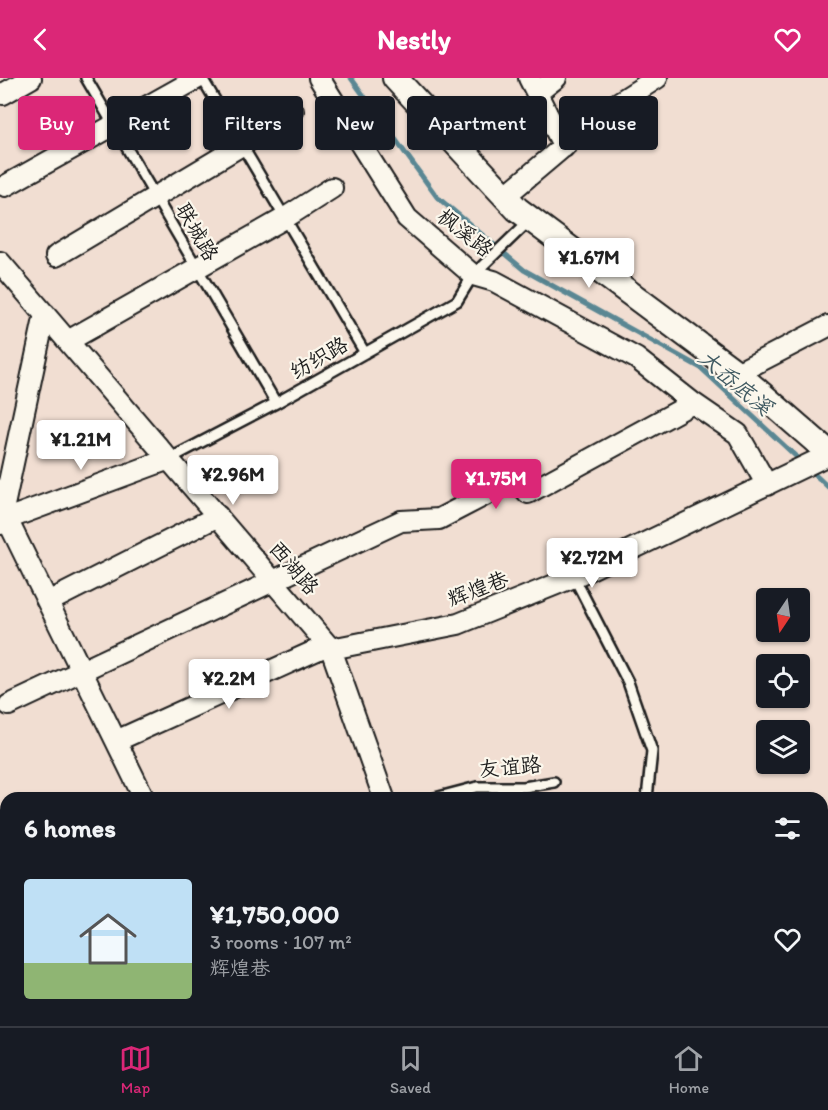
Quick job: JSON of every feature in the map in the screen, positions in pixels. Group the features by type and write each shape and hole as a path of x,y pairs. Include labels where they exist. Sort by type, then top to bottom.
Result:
{"street":[{"path":"3,94 31,78"},
{"path":"167,96 200,78"},
{"name":"枫溪路","path":"319,78 407,218 473,275 494,281 636,358 693,403 738,434 767,485"},
{"path":"395,78 529,220 737,373 828,454"},
{"path":"556,78 533,86 559,137"},
{"path":"629,96 657,78"},
{"path":"5,186 107,129"},
{"path":"56,256 235,150"},
{"path":"504,196 560,150"},
{"path":"68,341 196,266 285,218 332,188"},
{"name":"西湖路","path":"0,262 329,647 382,792"},
{"path":"45,314 3,518 48,602 141,792"},
{"path":"737,373 828,326"},
{"path":"9,705 401,521 439,519 516,479 528,493 693,403"},
{"name":"辉煌巷","path":"116,741 329,647 458,624 574,577 828,454"},
{"path":"3,518 169,459"},
{"path":"48,602 218,516"}],"lane":[{"name":"联城路","path":"86,78 107,113"},
{"path":"200,78 211,96"},
{"name":"联城路","path":"129,150 276,403"},
{"path":"244,150 365,353"},
{"name":"纺织路","path":"169,459 276,403 457,301 473,275 529,220"},
{"path":"574,577 628,682 652,751 649,792"},
{"name":"友谊路","path":"458,792 477,787 524,787 554,782"}],"waterway":[{"name":"大岙底溪","path":"351,78 437,197 524,270 701,368 803,463"},
{"name":"大岙底溪","path":"809,469 828,487"}]}
